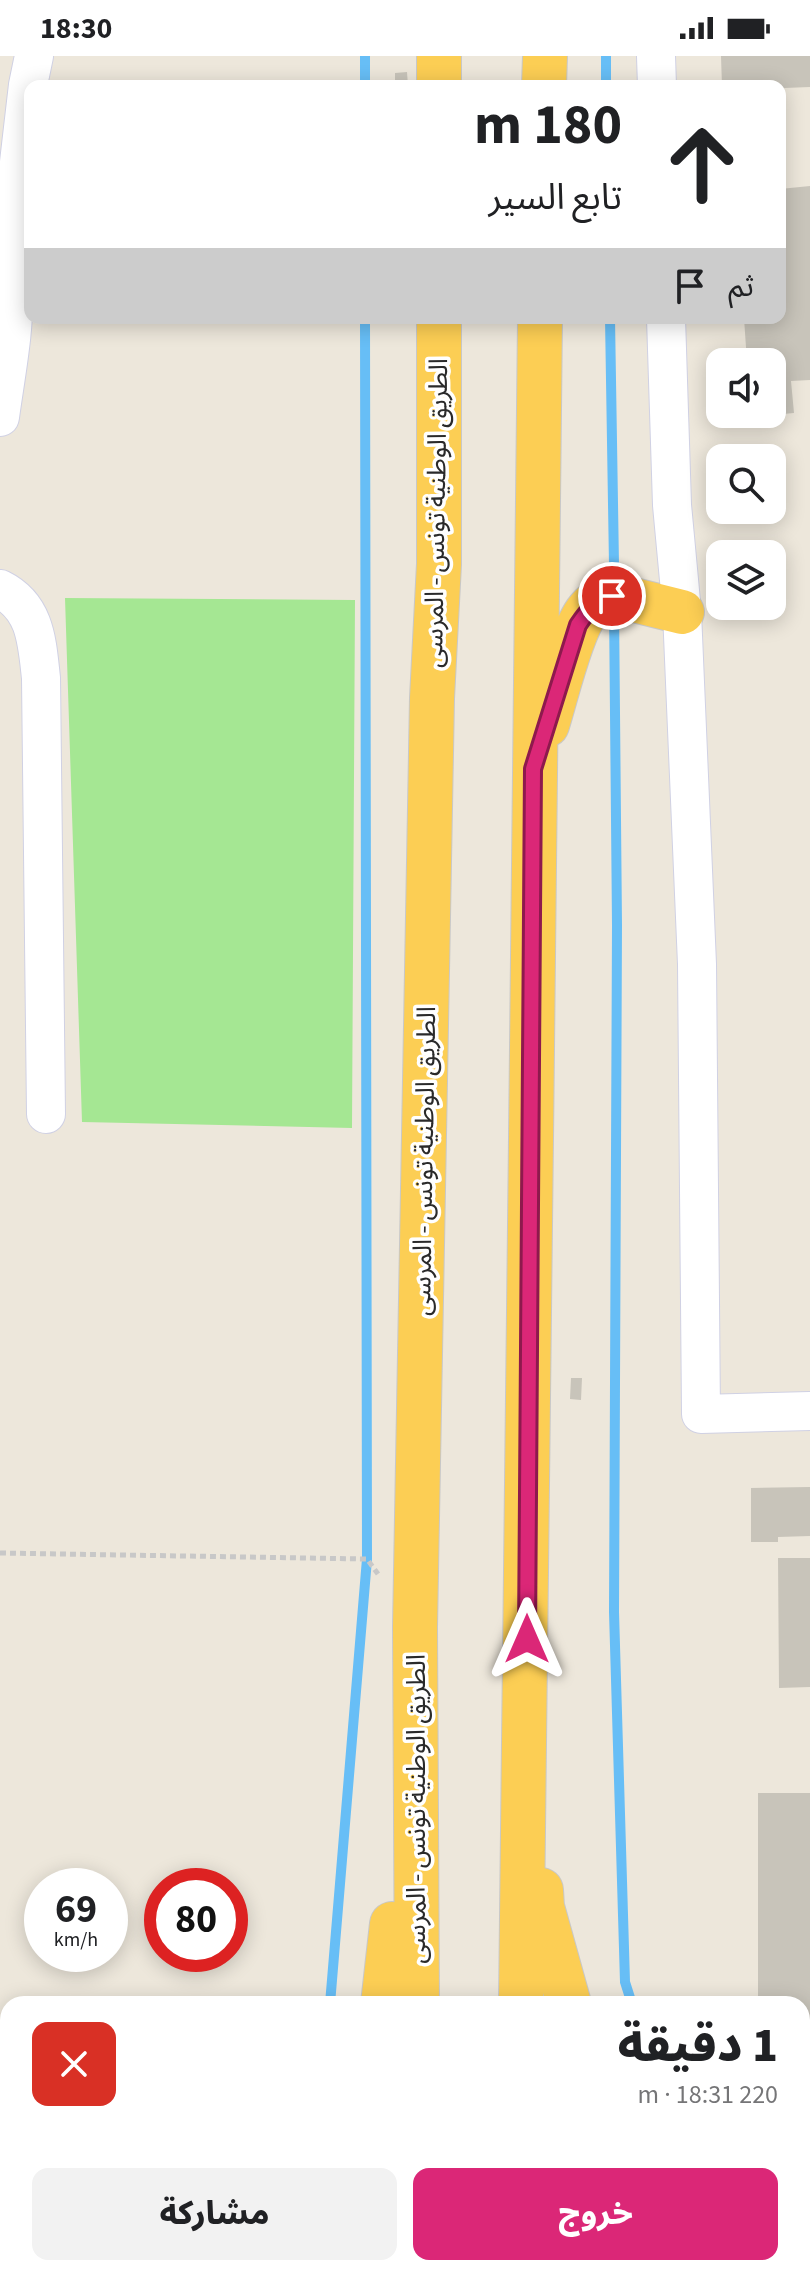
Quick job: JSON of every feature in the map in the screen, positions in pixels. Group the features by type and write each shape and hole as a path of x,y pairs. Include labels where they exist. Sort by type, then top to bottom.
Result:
{"highway":[{"path":"439,56 439,80"},
{"path":"544,80 545,56"},
{"name":"الطريق الوطنية تونس - المرسى","path":"417,1996 414,1707 432,698 439,564 439,324"},
{"path":"521,1996 540,324"},
{"path":"533,769 578,625 588,609 598,600 612,596 682,612"},
{"path":"527,1639 542,1907 567,1996"},
{"path":"384,1996 414,1707"}],"street":[{"path":"29,80 34,56"},
{"path":"656,56 657,80"},
{"path":"0,417 12,313 12,290 3,271 24,115"},
{"path":"666,324 672,505 682,612 697,964 701,1414 810,1411"},
{"path":"0,589 12,595 29,613 37,638 41,678 46,1114"}],"path":[{"path":"0,1553 367,1559 383,1581"}],"green space":[{"path":"65,598 355,600 352,1128 82,1122"}],"building":[{"path":"721,56 810,56 810,87 786,88 786,80 722,80"},
{"path":"407,72 408,80 395,80 395,73"},
{"path":"810,186 810,380 791,381 794,413 786,414 786,348 746,348 744,324 786,324 786,188"},
{"path":"571,1378 582,1378 581,1400 570,1399"},
{"path":"810,1487 810,1536 778,1537 778,1542 751,1542 751,1488"},
{"path":"778,1558 810,1558 810,1687 779,1688"},
{"path":"758,1793 810,1793 810,1996 758,1996"}],"waterway":[{"path":"365,56 365,80"},
{"path":"606,56 606,80"},
{"path":"331,1996 367,1559 365,324"},
{"path":"610,324 614,565"},
{"path":"614,607 617,925 614,1612 625,1982 629,1996"}],"route":[{"path":"527,1639 533,769 578,625 598,600 612,596"}]}
